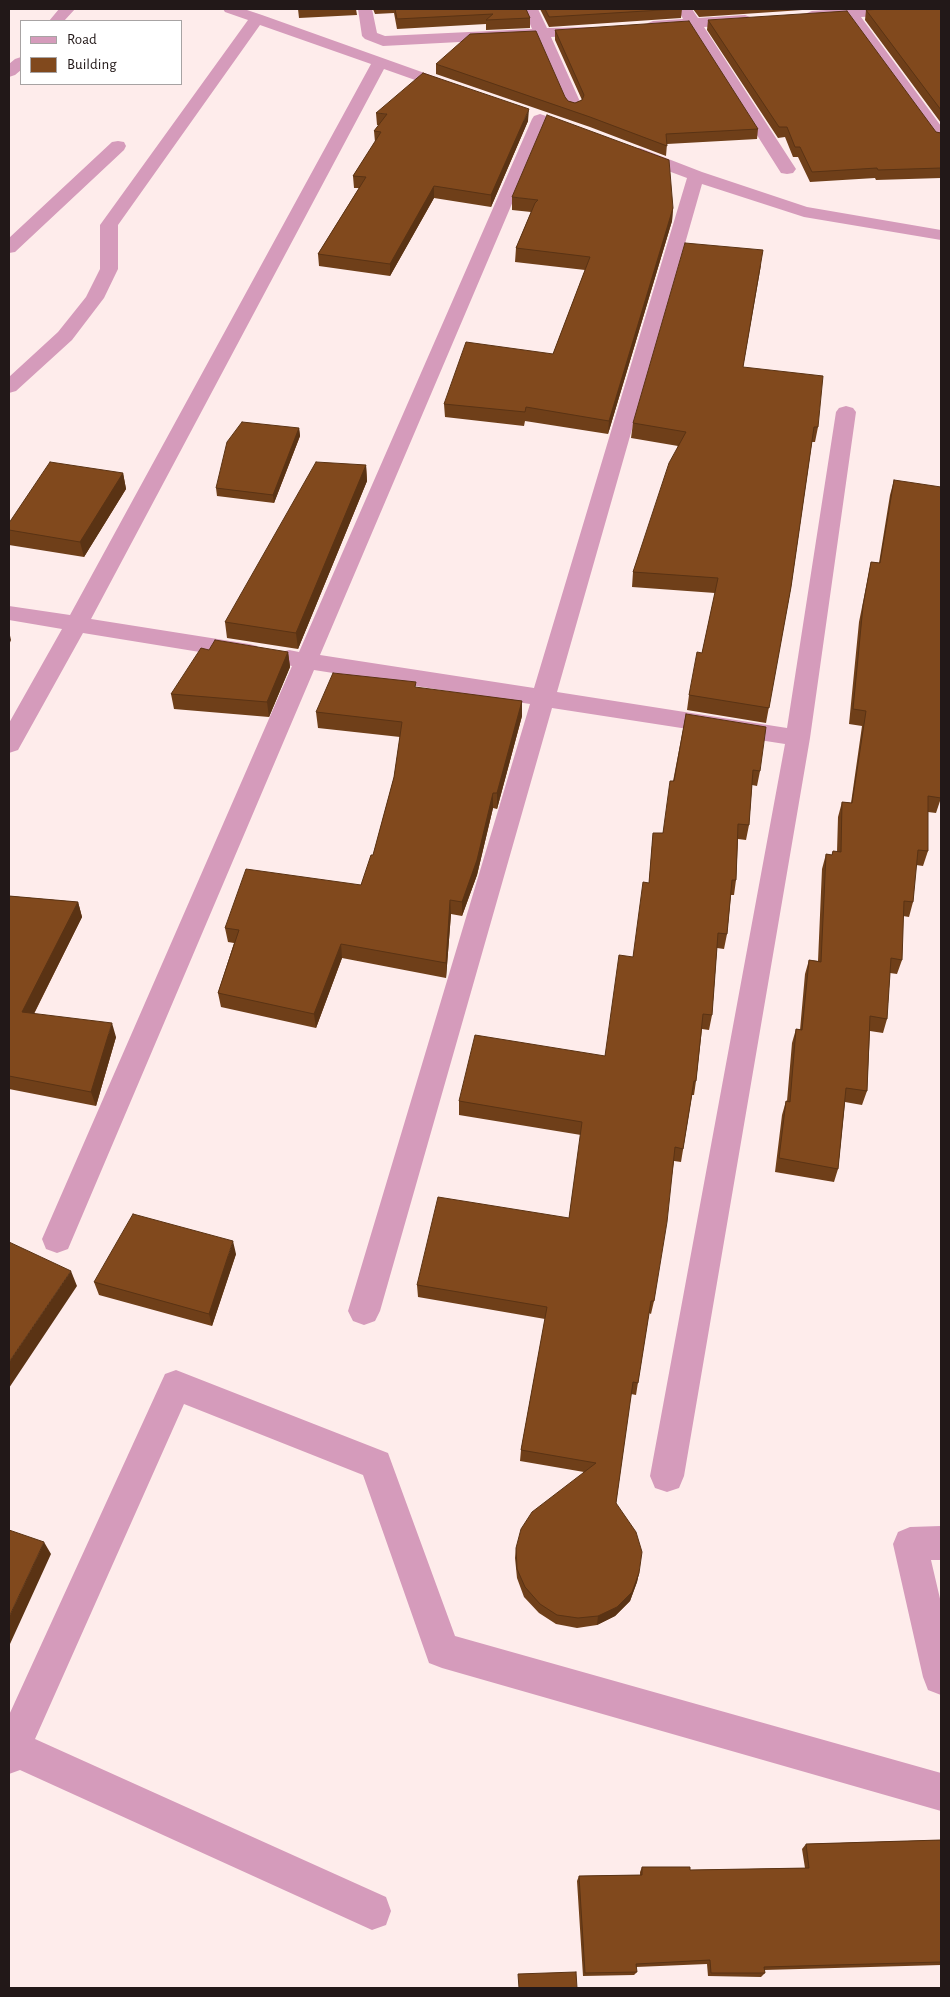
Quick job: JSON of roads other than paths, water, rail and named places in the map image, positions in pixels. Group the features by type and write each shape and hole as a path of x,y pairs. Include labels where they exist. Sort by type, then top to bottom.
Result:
{"street":[{"path":"57,20 67,9"},
{"path":"230,9 474,96"},
{"path":"365,9 370,36 383,41 603,30"},
{"path":"531,9 574,106"},
{"path":"684,9 787,169"},
{"path":"801,17 849,11 922,9"},
{"path":"849,11 941,137"},
{"path":"9,387 65,336 95,298 109,269 109,225 257,18"},
{"path":"643,27 762,19"},
{"path":"9,744 76,624 380,62"},
{"path":"9,72 20,63"},
{"path":"57,1239 539,119"},
{"path":"9,248 118,146"},
{"path":"618,146 696,176 804,212 941,235"},
{"path":"364,1311 696,176"},
{"path":"667,1476 798,738 846,412"},
{"path":"9,613 798,738"},
{"path":"372,1910 10,1750 176,1385 376,1464 442,1650 941,1792"},
{"path":"941,1543 910,1544 941,1677"}]}
